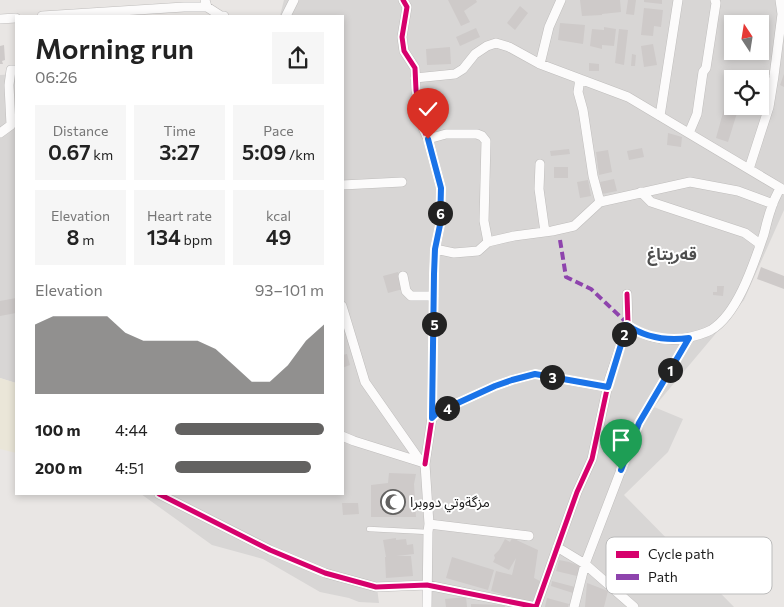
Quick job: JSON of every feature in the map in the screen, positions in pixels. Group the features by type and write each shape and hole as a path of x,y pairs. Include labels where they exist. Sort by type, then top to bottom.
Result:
{"street":[{"path":"286,15 294,0"},
{"path":"402,0 407,7 402,37 404,51 414,68 422,128 428,139 441,188 440,225 435,249 432,418 423,463 429,528 427,607"},
{"path":"540,64 549,27 562,0"},
{"path":"660,116 678,0"},
{"path":"689,133 697,114 703,72 706,68 715,0"},
{"path":"749,169 769,107 782,14 780,0"},
{"path":"58,15 206,4 220,15"},
{"path":"0,19 15,18"},
{"path":"415,78 455,74 463,69 475,54 487,46 496,43 508,47 540,64 628,97 782,189 773,204 743,288 737,301 721,322 711,330 689,338 675,340 658,338 635,331 627,325"},
{"path":"0,73 14,70"},
{"path":"0,134 11,125 9,85 14,70"},
{"path":"580,79 578,92 583,110 593,176 600,202"},
{"path":"428,139 446,134 477,134 486,141 484,221 488,242"},
{"path":"540,164 539,189 545,232"},
{"path":"344,185 402,182"},
{"path":"435,249 454,253 478,251 488,242 574,226 600,202 690,182 738,191 773,204"},
{"path":"641,192 651,202 745,233 760,244"},
{"path":"403,276 406,292 411,296 434,296"},
{"path":"161,495 270,550 325,573 376,587 427,585 510,604 536,607 577,492 592,459 608,387 627,325 627,294"},
{"path":"344,313 365,382 423,463"},
{"path":"574,607 585,564 639,423 689,338"},
{"path":"432,418 438,412 495,386 535,374 608,387"},
{"path":"344,437 354,442 423,463"},
{"path":"429,528 529,536"},
{"path":"557,547 585,564 606,582"},
{"path":"619,594 634,607"}],"lane":[{"path":"369,529 429,528"}],"shaded area":[{"path":"284,0 784,0 784,210 744,300 654,407 683,419 668,452 624,495 665,537 606,537 606,594 721,594 734,607 428,607 427,586 377,588 379,603 359,602 320,592 263,559 212,545 142,495 344,495 344,15 280,15"},
{"path":"15,74 15,383 0,378 0,75"},
{"path":"0,378 15,383 15,453 0,449"}],"building":[{"path":"448,0 476,0 477,2 464,11 470,22 461,26"},
{"path":"580,0 620,0 621,12 582,16"},
{"path":"628,0 636,0 634,15 626,14"},
{"path":"644,0 662,0 662,4 644,2"},
{"path":"520,6 528,13 515,30 507,23"},
{"path":"644,8 663,10 661,27 654,26 653,36 641,35"},
{"path":"560,23 585,25 583,44 558,40"},
{"path":"604,27 616,29 614,46 602,45 602,49 590,46 592,29 604,30"},
{"path":"476,28 480,37 460,46 456,37"},
{"path":"619,29 628,30 624,65 615,63"},
{"path":"653,44 657,65 644,67 641,46"},
{"path":"4,45 5,60 2,61 3,64 0,64 0,46"},
{"path":"450,47 451,64 427,65 426,49"},
{"path":"632,54 636,55 635,66 631,66"},
{"path":"589,63 599,64 599,71 589,71"},
{"path":"784,74 784,87 780,85"},
{"path":"724,109 724,115 736,115 728,142 716,138"},
{"path":"668,133 682,137 681,147 667,145"},
{"path":"642,148 644,157 629,160 627,151"},
{"path":"569,149 570,154 551,156 550,151"},
{"path":"608,150 612,172 599,175 596,152"},
{"path":"554,167 568,167 568,178 554,178"},
{"path":"614,179 617,191 602,194 600,182"},
{"path":"588,180 591,196 580,198 577,182"},
{"path":"761,267 784,276 784,289 757,279"},
{"path":"398,272 403,289 388,293 383,276"},
{"path":"717,286 724,286 723,296 713,295 713,292 717,292"},
{"path":"15,298 15,313 0,316 0,301"},
{"path":"347,354 350,365 344,367 344,355"},
{"path":"389,473 416,474 414,484 416,517 371,517 371,485 388,483"},
{"path":"342,503 358,503 359,514 343,515"},
{"path":"396,538 396,540 406,539 407,545 413,544 414,554 396,556 411,556 413,576 386,578 386,557 383,540"},
{"path":"512,538 538,550 534,578 540,581 533,603 491,591 496,571 512,575 516,558 509,570 493,562 494,555 505,539 510,542"},
{"path":"452,557 494,570 488,590 446,578"},
{"path":"559,560 580,566 577,576 556,571"},
{"path":"552,581 575,587 573,593 551,586"},
{"path":"587,583 606,590 607,594 604,607 585,607"},
{"path":"466,597 467,607 446,607 445,599"},
{"path":"547,598 569,604 568,607 545,607"},
{"path":"471,604 505,605 505,607 471,607"}],"marked path":[{"path":"560,240 566,277 591,289 628,324"}],"cycle path":[{"path":"403,0 407,7 402,37 404,51 415,68 416,90 423,128 428,139 441,188 440,225 435,249 434,274 432,418 425,464"},
{"path":"161,495 270,550 325,573 376,587 427,585 536,607 577,492 592,459 609,380 628,324 627,294"}],"place":[{"name":"مزگةوتي دووبرا","path":"393,502"}],"district":[{"name":"قەریتاغ","path":"672,254"}],"route":[{"path":"428,139 441,188 440,225 435,249 434,274 432,418 438,412 495,386 535,374 608,387 627,325 635,331 658,338 675,340 689,338 639,423 621,470"}]}
